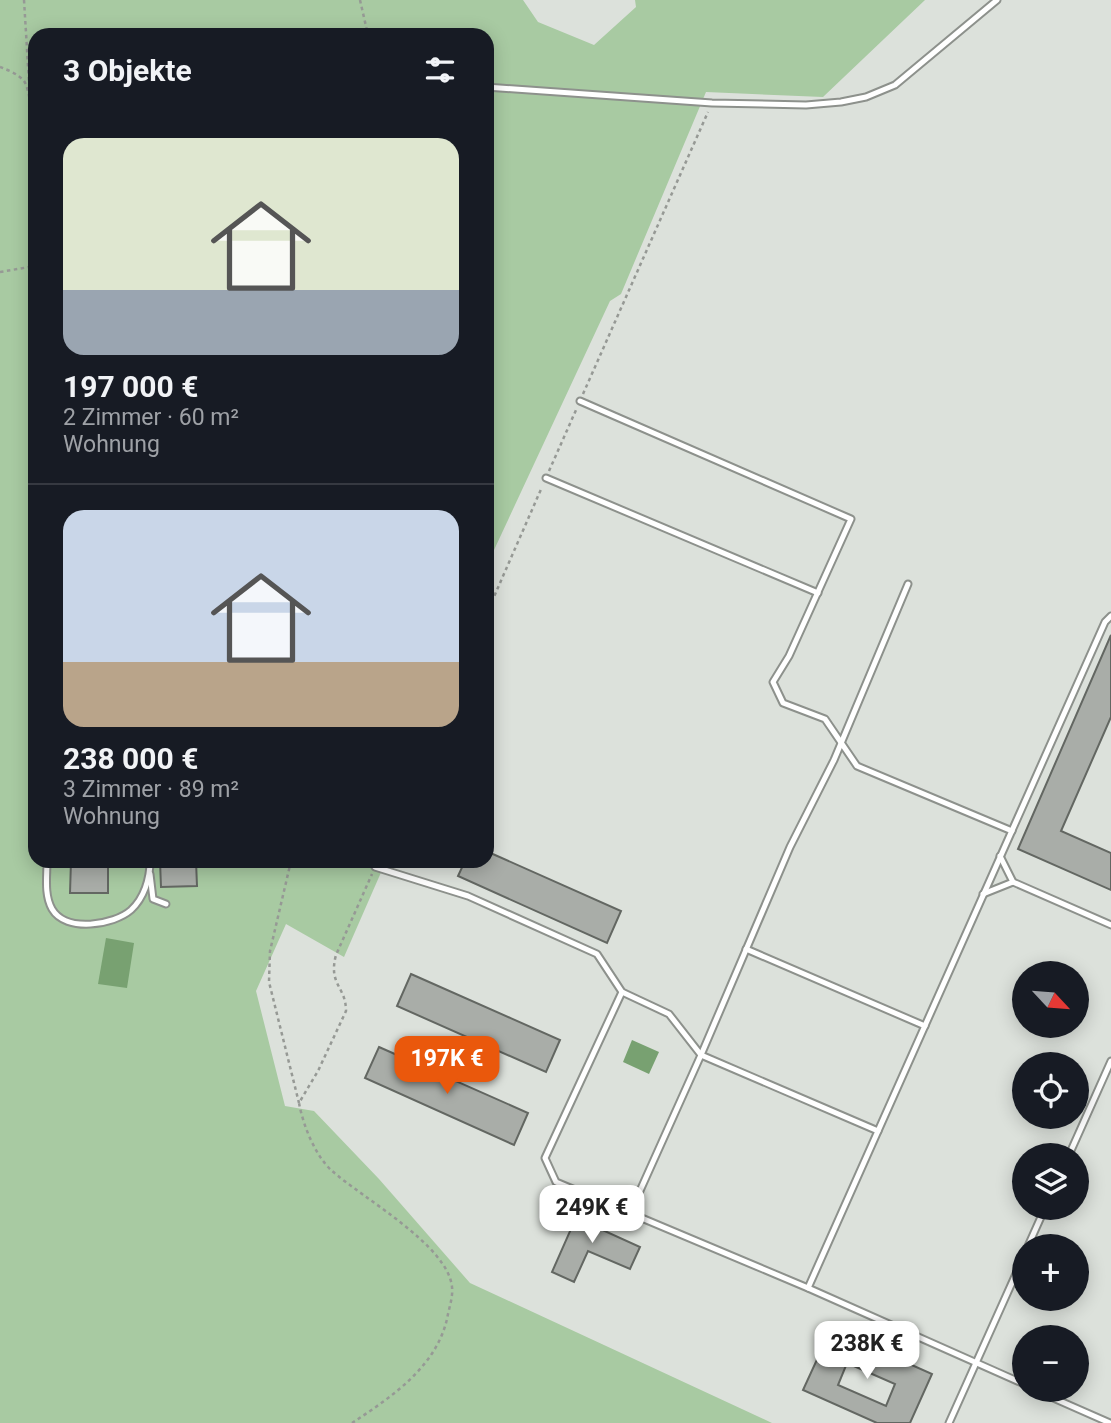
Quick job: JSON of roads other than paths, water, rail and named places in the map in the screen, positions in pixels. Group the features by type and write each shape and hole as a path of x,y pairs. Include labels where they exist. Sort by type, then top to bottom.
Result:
{"lane":[{"path":"494,88 712,103 806,105 841,102 866,97 895,85 997,0"},
{"path":"580,401 851,519 789,656 774,682 783,703 825,719 857,766 1012,831"},
{"path":"547,478 818,593"},
{"path":"630,1213 908,584"},
{"path":"808,1288 1105,622 1111,616"},
{"path":"1000,856 1013,882 1111,925"},
{"path":"47,868 47,886 53,910 62,919 80,923 101,922 124,915 140,900 150,871"},
{"path":"378,868 468,897 597,954 622,992 669,1014 701,1055 878,1131"},
{"path":"150,871 153,899 166,904"},
{"path":"983,894 1013,882"},
{"path":"746,949 925,1026"},
{"path":"622,992 545,1158 556,1182 808,1288 1012,1379"},
{"path":"1074,1143 1111,1061"},
{"path":"949,1423 1012,1283"},
{"path":"1062,1402 1110,1423"}]}
